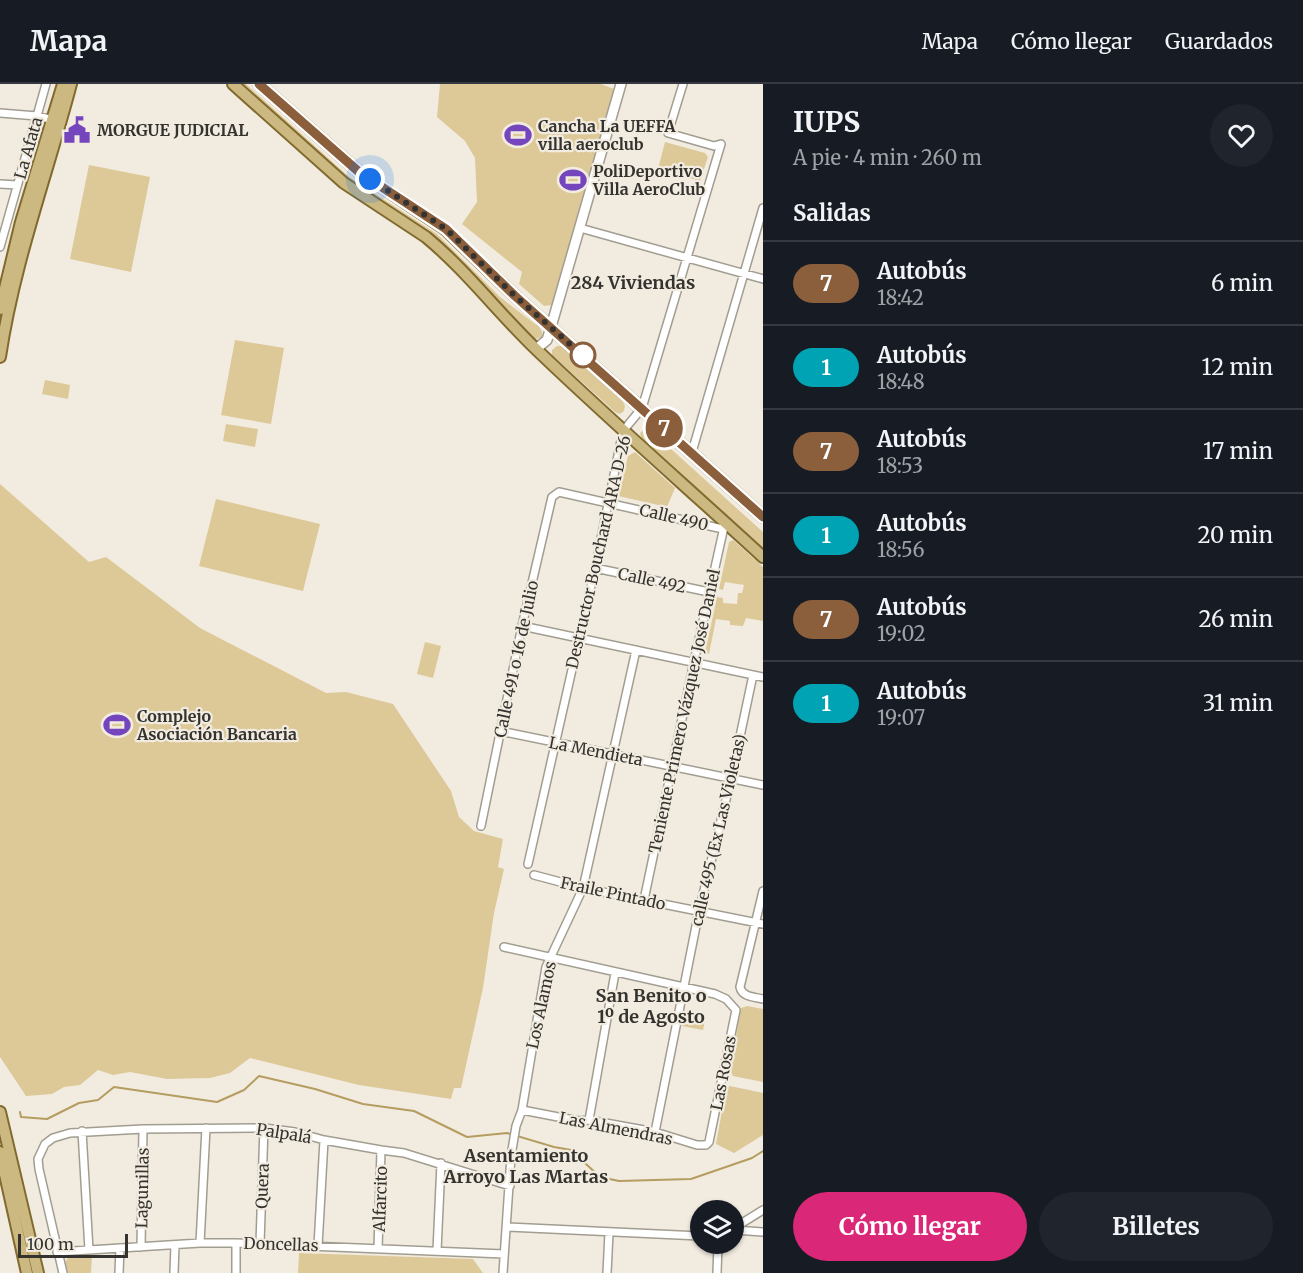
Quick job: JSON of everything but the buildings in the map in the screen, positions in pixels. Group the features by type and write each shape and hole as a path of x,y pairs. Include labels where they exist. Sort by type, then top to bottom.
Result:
{"main road":[{"path":"0,357 26,236 57,121 63,84"},
{"path":"0,309 21,222 71,84"},
{"path":"57,121 66,117 77,84"},
{"path":"233,84 344,183 438,247 487,295 536,349 725,527 763,557"},
{"path":"259,84 359,172 446,229 515,296 763,517"},
{"path":"0,1112 40,1273"},
{"path":"0,1152 29,1273"}],"street":[{"name":"La Afata","path":"0,247 46,84"},
{"path":"536,349 547,340 621,84"},
{"name":"Destructor Bouchard ARA D-26","path":"528,864 595,568 623,431 642,408 721,144 714,146 668,133 683,84"},
{"path":"0,113 37,116 57,121"},
{"path":"0,184 17,185"},
{"path":"692,453 763,208"},
{"path":"580,228 763,279"},
{"name":"Calle 490","path":"554,494 559,492 725,527"},
{"name":"Calle 491 o 16 de Julio","path":"482,826 522,626 554,494"},
{"name":"Teniente Primero Vázquez José Daniel","path":"644,900 709,592 725,527"},
{"name":"Calle 492","path":"595,568 709,592"},
{"path":"522,626 763,677"},
{"name":"Los Alamos","path":"503,1273 511,1156 516,1126 522,1110 546,967 583,888 636,650"},
{"name":"calle 495 (Ex Las Violetas)","path":"655,1132 699,911 753,675"},
{"name":"La Mendieta","path":"500,731 763,785"},
{"name":"Fraile Pintado","path":"534,875 583,888 759,923"},
{"path":"763,891 759,923 740,987 745,995 763,999"},
{"path":"504,947 683,986"},
{"path":"589,1120 615,973"},
{"name":"Las Rosas","path":"683,986 715,994 733,1004 736,1010 709,1142"},
{"name":"Las Almendras","path":"522,1110 655,1132 697,1145 706,1145 709,1142"},
{"path":"200,1243 206,1128"},
{"name":"Palpalá","path":"57,1252 38,1159 45,1144 53,1138 82,1131 264,1128 296,1132 324,1140 404,1152 510,1186"},
{"name":"Quera","path":"260,1243 264,1128"},
{"name":"Lagunillas","path":"141,1247 143,1129"},
{"path":"82,1131 89,1250"},
{"path":"318,1246 324,1140"},
{"name":"Alfarcito","path":"378,1249 381,1150"},
{"path":"436,1251 441,1163"},
{"path":"744,1222 763,1210"},
{"path":"507,1227 690,1236"},
{"path":"744,1230 763,1232"},
{"path":"607,1273 609,1233"},
{"name":"Doncellas","path":"57,1252 200,1243 260,1243 504,1254"},
{"path":"236,1243 236,1273"},
{"path":"174,1273 175,1245"},
{"path":"119,1273 120,1248"},
{"path":"57,1252 63,1273"},
{"path":"717,1273 718,1254"}],"shaded area":[{"path":"242,84 246,84 348,176 437,234 500,297 539,327 542,337 533,340 487,288 435,237 350,181"},
{"name":"PoliDeportivo Villa AeroClub","path":"440,84 601,84 614,89 552,305 544,306 519,284 522,272 462,224 477,202 475,158 465,141 437,117"},
{"path":"665,142 705,153 708,157 700,181 658,169"},
{"path":"89,165 150,177 131,272 70,259"},
{"path":"235,340 284,348 271,424 221,415"},
{"path":"557,346 568,350 623,402 624,411 620,414 615,412 552,355 552,350"},
{"path":"45,380 70,385 68,399 42,394"},
{"path":"226,424 258,429 255,447 223,441"},
{"path":"646,428 763,532 763,549 642,440 640,433"},
{"path":"635,452 675,488 667,507 618,496 628,456"},
{"path":"0,484 89,562 106,557 200,628 326,693 346,692 393,704 451,791 459,817 474,831 503,839 498,867 504,869 494,913 483,988 461,1088 454,1088 451,1099 359,1085 250,1058 230,1073 210,1078 167,1079 130,1072 113,1075 98,1070 80,1085 64,1087 52,1094 26,1096 0,1057"},
{"path":"216,499 320,524 303,591 199,566"},
{"path":"733,540 763,567 763,621 746,618 743,626 730,625 730,621 716,619 709,654 705,653 717,597 723,598 723,603 737,604 738,593 742,593 744,585 725,582 723,590 719,589 729,542"},
{"path":"425,642 441,646 433,678 417,674"},
{"path":"747,1006 763,1009 763,1082 733,1076 730,1070 741,1008"},
{"path":"683,1017 705,1021 703,1030 682,1026"},
{"path":"730,1086 763,1093 763,1135 734,1153 716,1144 726,1089"},
{"path":"299,1253 473,1259 483,1273 298,1273"},
{"path":"92,1255 91,1273 66,1273 64,1264 68,1258"}],"waterway":[{"path":"20,1112 21,1117 47,1119 79,1103 98,1100 114,1087 217,1102 244,1090 259,1076 315,1089 363,1104 414,1111 467,1137 507,1133 571,1150 600,1177 619,1181 691,1179 752,1158 763,1151"}],"bus line":[{"name":"7","path":"259,84 359,172 402,198 446,229 515,296 763,517"}],"place":[{"name":"MORGUE JUDICIAL","path":"77,130"},
{"name":"Cancha La UEFFA villa aeroclub","path":"518,135"},
{"name":"PoliDeportivo Villa AeroClub","path":"573,180"},
{"name":"Complejo Asociación Bancaria","path":"117,725"}],"district":[{"name":"284 Viviendas","path":"633,282"},
{"name":"San Benito o 1º de Agosto","path":"651,1005"},
{"name":"Asentamiento Arroyo Las Martas","path":"526,1165"}],"route":[{"path":"370,179 446,229 515,296 587,359 583,355"}]}
